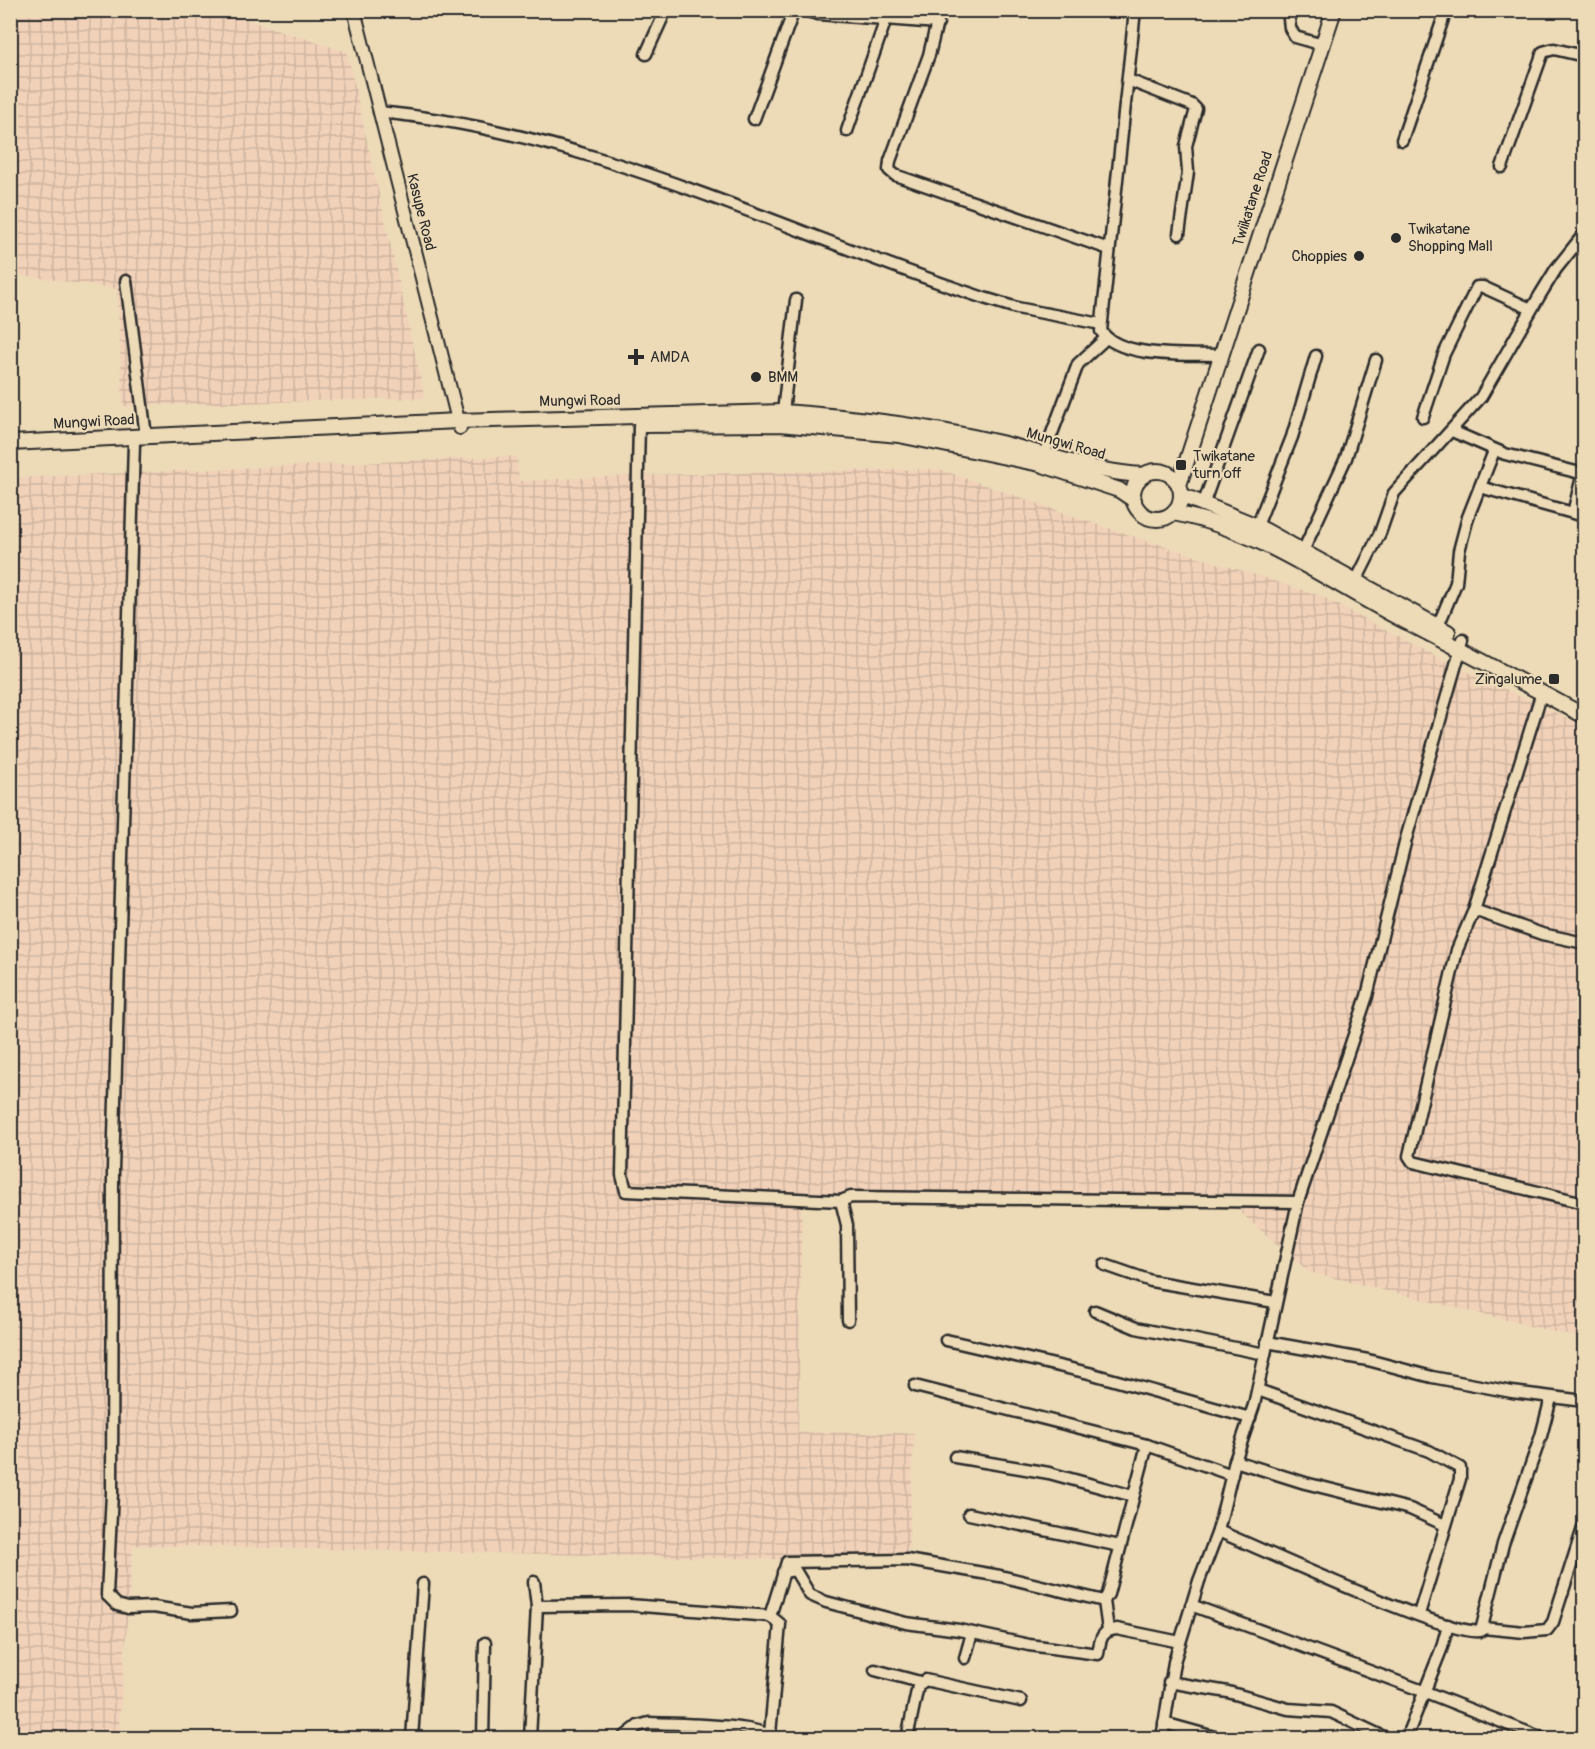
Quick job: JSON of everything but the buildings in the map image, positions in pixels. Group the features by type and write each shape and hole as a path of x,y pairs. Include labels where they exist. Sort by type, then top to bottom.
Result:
{"main road":[{"name":"Twiikatane Road","path":"1180,490 1187,455 1334,10"},
{"name":"Mungwi Road","path":"10,449 140,440 783,412 836,415 919,426 1042,459 1119,490 1134,500"},
{"name":"Mungwi Road","path":"459,425 780,424 852,430 949,443 1107,472 1144,475"},
{"name":"Mungwi Road","path":"10,443 140,440"},
{"path":"1165,472 1187,455"},
{"path":"1584,706 1462,644 1399,618 1302,562 1216,522 1173,513 1166,517 1150,517 1143,513 1134,500 1135,486 1144,475 1158,471 1165,472 1180,490 1203,505 1257,526 1304,550 1438,626 1462,644 1584,716"},
{"path":"1173,513 1180,490"}],"street":[{"name":"Kasupe Road","path":"354,10 459,425"},
{"path":"646,54 666,10"},
{"path":"754,119 794,10"},
{"path":"802,10 818,14 938,23"},
{"path":"940,10 925,66 890,161 889,170 895,175 1109,249"},
{"path":"1135,10 1101,324 1106,338 1124,347 1156,353 1221,355"},
{"path":"1288,10 1290,28 1295,37 1323,45"},
{"path":"1402,140 1446,10"},
{"path":"847,131 886,19"},
{"path":"1502,166 1543,52 1554,49 1584,56"},
{"path":"1128,80 1192,105 1196,109 1185,146 1188,172 1179,234"},
{"path":"380,111 441,118 513,133 633,170 966,292 1017,308 1101,324"},
{"path":"1356,581 1380,533 1394,492 1481,397 1556,268 1584,234"},
{"path":"126,281 140,440 113,1170 112,1493 107,1595 117,1605 128,1608 153,1607 192,1613 231,1611"},
{"path":"1423,417 1444,354 1477,287 1483,287 1531,309"},
{"path":"783,412 796,300"},
{"path":"1042,459 1078,364 1106,338"},
{"path":"1203,505 1259,349"},
{"path":"1257,526 1292,437 1316,356"},
{"path":"1304,550 1346,458 1376,360"},
{"path":"639,425 623,1185 626,1191 841,1201 851,1197 1298,1202"},
{"path":"1452,431 1494,451 1584,473 1573,513"},
{"path":"1438,626 1456,583 1459,551 1494,451"},
{"path":"1480,487 1584,516"},
{"path":"1162,1738 1169,1682 1180,1642 1218,1531 1235,1461 1258,1390 1298,1202 1367,996 1406,839 1462,644"},
{"path":"1542,692 1474,910 1457,950 1409,1156 1413,1162 1584,1203"},
{"path":"1474,910 1542,934 1584,943"},
{"path":"841,1201 847,1225 848,1320"},
{"path":"1105,1265 1151,1281 1275,1302"},
{"path":"1095,1311 1136,1328 1264,1354"},
{"path":"946,1340 1089,1373 1250,1418"},
{"path":"1267,1342 1368,1360 1432,1377 1551,1398 1584,1401"},
{"path":"915,1386 1147,1445 1232,1474"},
{"path":"1258,1390 1376,1431 1456,1464 1461,1472 1460,1479 1419,1614"},
{"path":"1218,1531 1419,1614 1448,1625 1478,1632 1483,1628 1503,1544 1541,1436 1551,1398"},
{"path":"1108,1629 1104,1601 1147,1445"},
{"path":"955,1457 1049,1473 1133,1496"},
{"path":"1235,1461 1305,1483 1410,1509 1445,1525"},
{"path":"969,1514 1120,1546"},
{"path":"1483,1628 1524,1632 1547,1630 1553,1622 1584,1525"},
{"path":"770,1616 787,1562 908,1560 1000,1576 1104,1601"},
{"path":"783,1572 795,1570 810,1595 826,1602 906,1623 1029,1645 1098,1654 1101,1636 1108,1629 1180,1642"},
{"path":"531,1738 537,1606 534,1582"},
{"path":"412,1738 423,1584"},
{"path":"537,1606 629,1605 770,1616 780,1624 772,1736 736,1727 649,1723 638,1725 622,1738"},
{"path":"1191,1605 1423,1690 1542,1738"},
{"path":"1406,1738 1423,1690 1441,1650 1448,1625"},
{"path":"965,1658 972,1633"},
{"path":"483,1738 485,1643"},
{"path":"875,1670 920,1682 933,1681 1021,1701"},
{"path":"907,1738 920,1682"},
{"path":"1169,1682 1228,1692 1288,1709 1332,1712 1386,1738"},
{"path":"1164,1723 1218,1738"}],"shaded area":[{"path":"11,11 219,11 347,52 425,398 123,406 117,289 11,274"},
{"path":"517,456 519,481 642,475 939,469 1102,526 1321,596 1447,662 1584,726 1584,1339 1309,1272 1227,1201 802,1194 798,1432 914,1433 908,1562 133,1545 118,1738 11,1738 10,478"}],"place":[{"name":"Twikatane Shopping Mall","path":"1396,238"},
{"name":"Choppies","path":"1359,256"},
{"name":"AMDA","path":"636,357"},
{"name":"BMM","path":"756,377"},
{"name":"Twikatane turn off","path":"1181,465"},
{"name":"Zingalume","path":"1554,679"}]}
